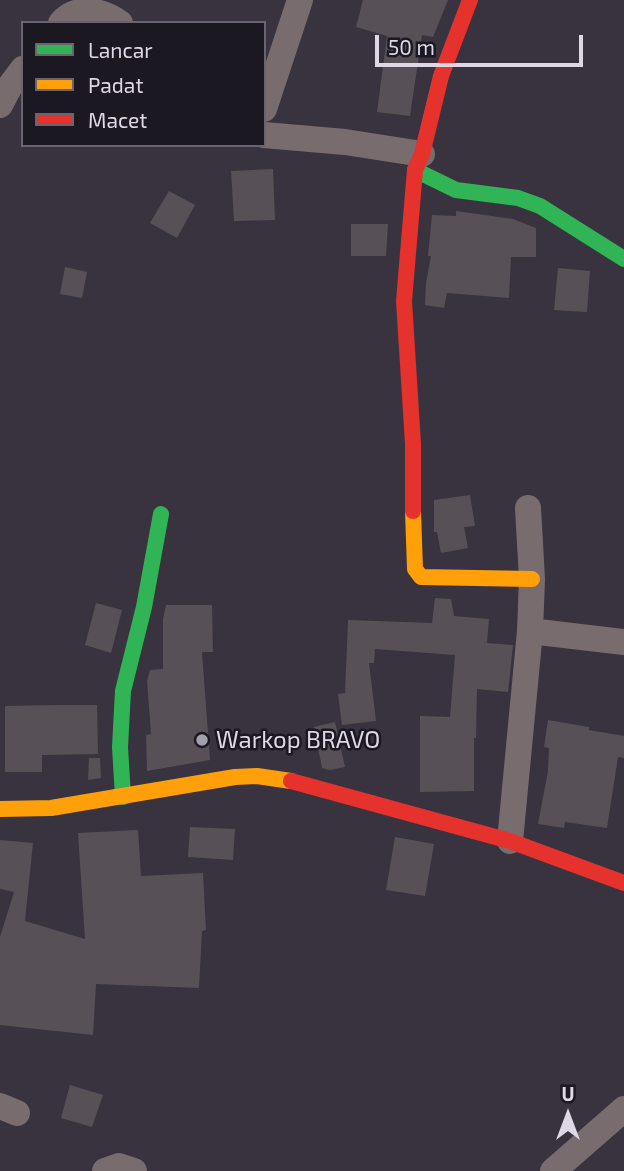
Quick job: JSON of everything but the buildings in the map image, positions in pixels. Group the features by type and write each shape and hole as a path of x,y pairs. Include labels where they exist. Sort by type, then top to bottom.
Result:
{"street":[{"path":"266,103 300,0"},
{"path":"470,0 441,76 419,162 404,301 413,443 415,569 421,577 532,579"},
{"path":"63,21 78,10 110,15 118,21"},
{"path":"0,105 21,72"},
{"path":"266,135 345,142 419,162 456,190 518,198 540,206 624,259"},
{"path":"510,841 530,631 532,579 528,508"},
{"path":"123,797 120,747 123,691 144,607 161,514"},
{"path":"530,631 624,642"},
{"path":"0,809 51,808 235,777 283,779 510,841 624,883"},
{"path":"553,1171 624,1109"},
{"path":"104,1171 119,1166 134,1171"}],"traffic: fast":[{"path":"415,170 456,190 518,198 540,206 624,259"},
{"path":"123,797 120,747 123,691 144,607 161,514"}],"traffic: slow":[{"path":"413,511 415,569 421,577 532,579"},
{"path":"0,809 51,808 235,777 257,776 291,781"}],"traffic: jam":[{"path":"413,511 413,444 404,301 415,170 422,154 441,76 470,0"},
{"path":"291,781 510,841 624,883"}],"place":[{"name":"Warkop BRAVO","path":"202,740"}]}
